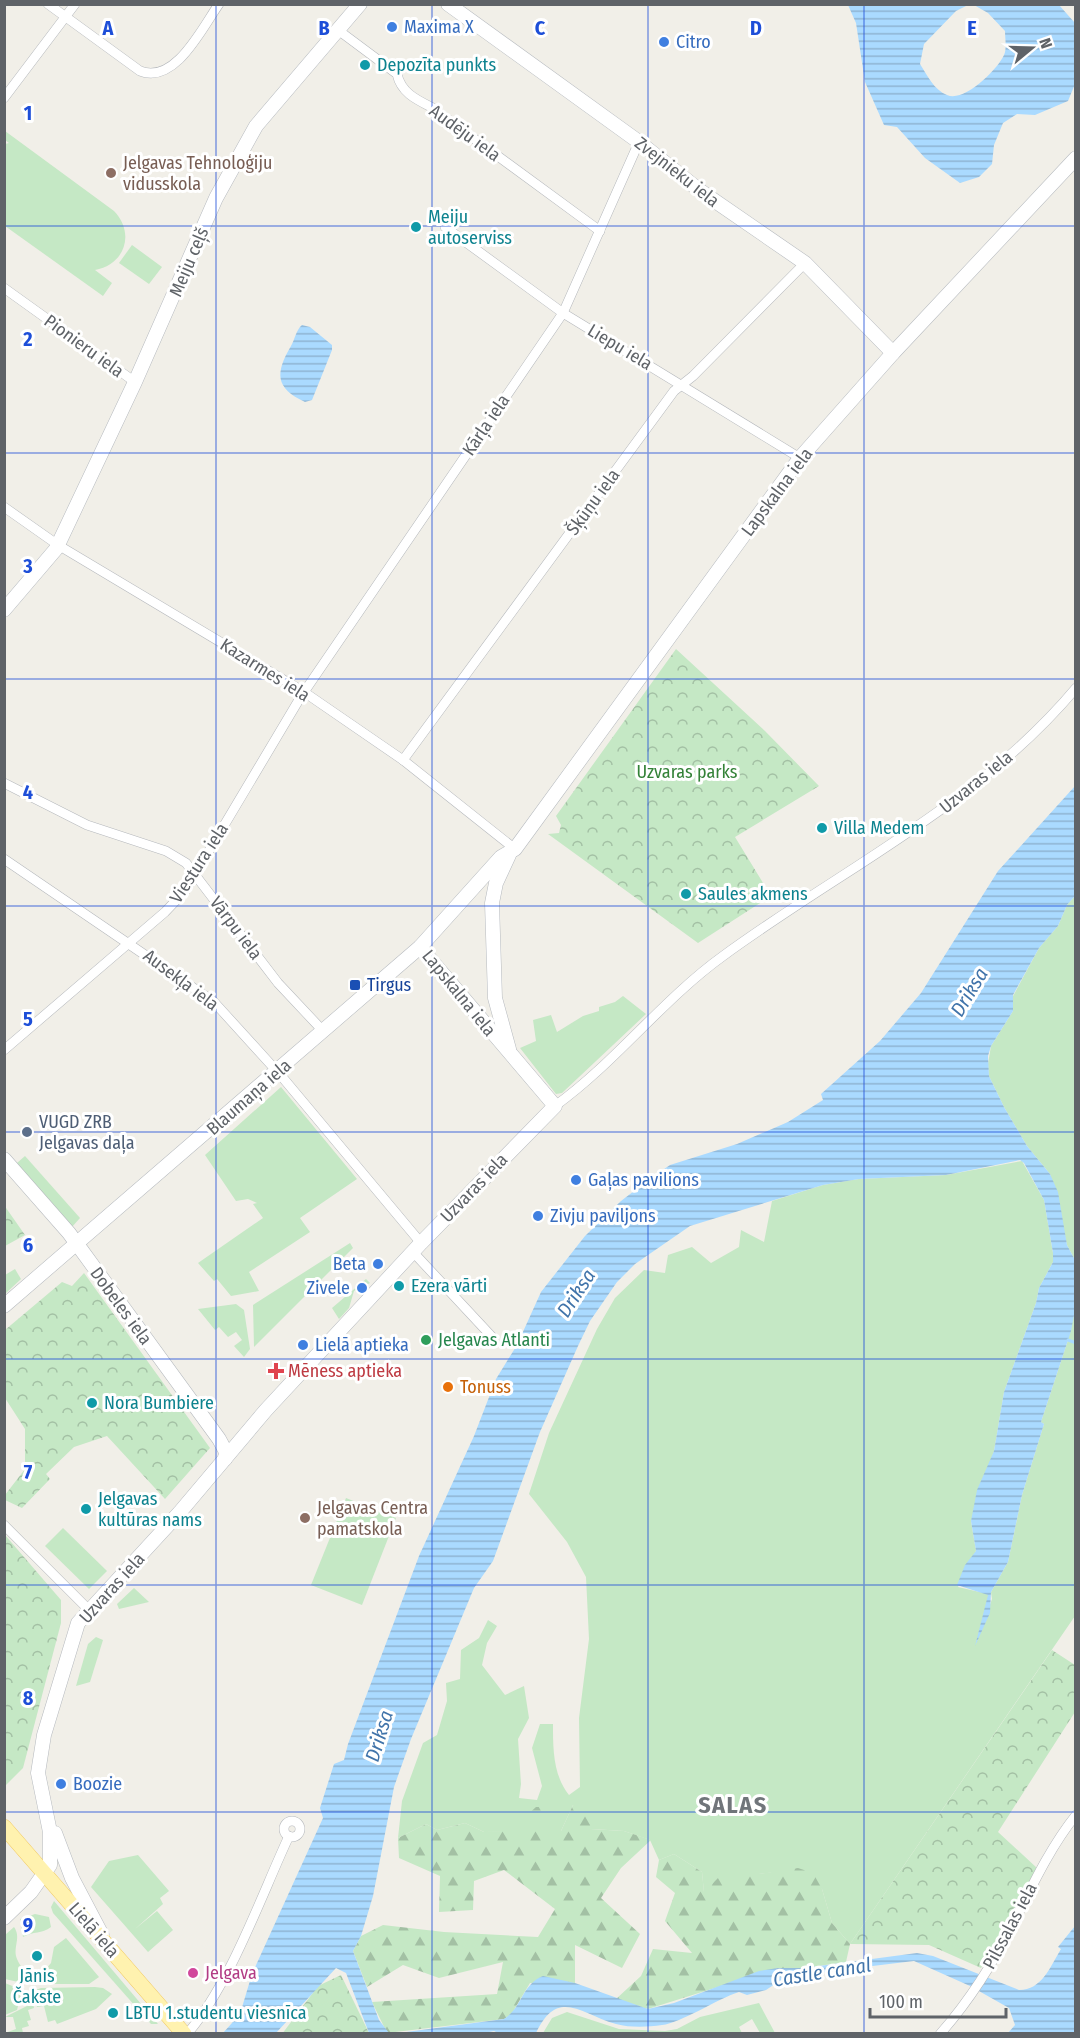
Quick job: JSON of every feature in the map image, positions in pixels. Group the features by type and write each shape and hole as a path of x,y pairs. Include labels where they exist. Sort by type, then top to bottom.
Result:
{"main road":[{"name":"Meiju ceļš","path":"4,610 52,557 135,382 216,198 256,126 360,4"},
{"name":"Zvejnieku iela","path":"448,4 639,142 699,190 805,263 893,352"},
{"name":"Lapskalna iela","path":"512,1057 495,998 492,903 496,883 513,851 800,458 893,352 1076,158"},
{"name":"Lapskalna iela","path":"513,851 501,858 420,947 555,1106"},
{"name":"Blaumaņa iela","path":"4,1306 278,1072 420,947"},
{"path":"473,1011 489,1005 495,998"},
{"name":"Uzvaras iela","path":"45,1874 52,1854 38,1773 44,1735 78,1623 266,1410 417,1247 555,1106"},
{"name":"Dobeles iela","path":"4,1159 77,1245 219,1439 226,1452 225,1459"},
{"name":"Uzvaras iela","path":"46,1813 72,1878 107,1945"},
{"name":"Lielā iela","path":"4,1827 185,2034"},
{"path":"4,1918 45,1874"}],"street":[{"path":"48,4 140,71 155,74 162,72 180,58 219,4"},
{"path":"4,98 75,4"},
{"name":"Audēju iela","path":"338,30 397,74 399,84 414,99 431,107 600,231"},
{"name":"Kārļa iela","path":"304,692 562,313 639,142"},
{"name":"Liepu iela","path":"446,227 562,313 800,458"},
{"name":"Šķūņu iela","path":"403,760 674,391 683,386 805,263"},
{"name":"Pionieru iela","path":"4,288 135,382"},
{"name":"Kazarmes iela","path":"4,507 58,545 304,692 403,760 513,851"},
{"name":"Uzvaras iela","path":"555,1106 715,962 969,791 1036,731 1076,688"},
{"name":"Viestura iela","path":"4,1050 130,942 185,891 304,692"},
{"name":"Vārpu iela","path":"4,783 87,825 166,851 186,863 278,983 324,1032"},
{"name":"Ausekļa iela","path":"4,859 130,942 214,1002 278,1072 417,1247 494,1339"},
{"path":"4,1525 89,1610"},
{"name":"Pilssalas iela","path":"940,2034 983,1977 1038,1874 1076,1815"},
{"path":"185,2034 201,2017 220,1985 289,1836"}],"green space":[{"path":"5,131 114,211 121,220 125,238 120,255 105,267 95,270 112,283 103,296 5,226 5,144 9,143 5,140"},
{"path":"132,245 162,267 149,284 119,263"},
{"name":"Uzvaras parks","path":"676,649 765,731 819,786 735,837 771,896 698,943 548,834 559,833 561,825 556,816"},
{"path":"1075,896 1075,1260 1067,1245 1050,1174 1027,1146 1004,1107 989,1076 988,1064 991,1046 1013,1011 1012,998 1039,948 1058,926 1067,905"},
{"path":"623,996 646,1014 562,1093 556,1094 520,1048 536,1041 533,1020 551,1015 557,1032 583,1016 599,1011 599,1007 615,1002"},
{"path":"281,1087 357,1179 300,1218 310,1232 249,1272 259,1291 231,1296 217,1279 214,1281 198,1263 263,1218 253,1204 257,1203 248,1199 236,1201 205,1155"},
{"path":"25,1156 80,1218 71,1228 17,1163"},
{"path":"1022,1161 1044,1200 1053,1262 1039,1288 1036,1303 1004,1392 994,1451 971,1521 976,1551 958,1587 988,1594 989,1597 976,1644 992,1599 991,1592 1008,1562 1022,1495 1044,1424 1041,1422 1068,1340 1075,1310 1075,1616 850,1944 832,1923 822,1889 775,1872 759,1874 704,1893 702,1872 674,1854 659,1860 650,1840 624,1831 591,1829 573,1805 561,1831 484,1832 465,1823 437,1830 426,1824 398,1838 402,1801 423,1743 437,1735 447,1701 446,1683 460,1679 461,1650 479,1638 488,1620 497,1626 487,1643 482,1665 505,1695 524,1686 529,1718 518,1739 521,1784 519,1798 537,1800 542,1786 532,1748 540,1724 553,1724 557,1770 569,1795 580,1787 579,1718 589,1639 586,1577 567,1542 529,1494 549,1433 597,1329 615,1298 644,1270 665,1273 668,1255 692,1247 711,1263 739,1247 741,1230 764,1242 772,1201 823,1185 859,1179 946,1175"},
{"path":"4,1205 25,1235 5,1246 4,1246"},
{"path":"350,1243 353,1248 254,1347 253,1305"},
{"path":"15,1269 21,1279 5,1294 5,1275"},
{"path":"84,1273 210,1448 165,1499 107,1436 74,1447 46,1474 50,1479 22,1508 5,1500 5,1495 25,1469 25,1429 5,1398 5,1330 62,1282 72,1286"},
{"path":"366,1279 370,1283 354,1291 349,1308 339,1319 332,1308"},
{"path":"236,1304 244,1310 250,1349 244,1357 234,1346 242,1340 236,1332 228,1337 219,1327 215,1330 198,1309"},
{"path":"346,1498 396,1518 362,1605 311,1585"},
{"path":"63,1528 107,1571 89,1589 45,1546"},
{"path":"5,1535 61,1600 61,1623 23,1768 5,1786"},
{"path":"134,1588 149,1602 119,1609 117,1604"},
{"path":"96,1637 103,1640 90,1682 76,1686 88,1644"},
{"path":"1052,1650 1075,1665 1075,1712 998,1832 1037,1868 981,1968 929,1945 850,1944"},
{"path":"573,1805 589,1811 591,1829 624,1831 651,1840 621,1868 601,1898 640,1934 622,1968 575,1945 575,1983 530,1983 511,2015 504,2019 387,2033 372,2002 497,1994 503,1962 439,1978 403,1965 367,1987 353,1951 361,1936 383,1925 444,1932 538,1937 555,1909 504,1870 474,1881 473,1910 439,1912 440,1876 399,1858 398,1838 426,1824 437,1830 465,1823 484,1832 530,1830 524,1818 536,1807 547,1807 544,1831 561,1831"},
{"path":"674,1854 702,1872 704,1892 719,1877 749,1869 759,1874 798,1868 813,1873 822,1889 832,1923 850,1944 846,1962 804,1968 778,1968 648,2009 616,1999 641,1976 653,1949 692,1953 665,1921 675,1893 656,1877 659,1860"},
{"path":"138,1855 169,1891 160,1898 163,1904 135,1929 157,1911 173,1930 148,1952 91,1887 109,1861"},
{"path":"54,1901 158,2024 151,2024 53,1913 51,1907"},
{"path":"35,1914 49,1917 51,1927 23,1937 20,1919"},
{"path":"14,1927 17,1934 16,1956 26,1976 27,1984 5,1979 5,1935"},
{"path":"66,1938 99,1977 89,1984 40,1984 40,1976 51,1963 54,1947"},
{"path":"341,1975 369,2033 282,2034 318,1986"},
{"path":"5,1983 22,1990 17,2010 5,2015"},
{"path":"41,1988 103,1988 112,1994 96,2009 57,2024 55,2020 48,2022 44,2006 37,2007 33,1991"},
{"path":"33,2003 34,2008 28,2010 31,2020 27,2021 29,2026 22,2028 23,2033 5,2033 16,2029 13,2017 5,2017"},
{"path":"759,2003 775,2033 760,2033 752,2019 739,2027 742,2033 543,2033 552,2018 567,2012 619,2029 665,2031 677,2029 700,2017"}],"water":[{"path":"848,5 968,5 956,11 924,44 920,64 938,90 954,96 971,90 980,83 1001,61 1005,53 1005,31 988,13 974,5 1059,5 1075,23 1075,84 1068,101 1035,115 1017,114 1003,123 994,145 992,164 979,177 960,183 925,158 897,127 884,125 865,82 856,23"},
{"path":"302,325 310,327 332,345 312,400 305,402 295,397 283,385 280,372"},
{"name":"Driksa","path":"1075,786 1075,896 1067,905 1058,926 1039,948 1013,995 1013,1011 991,1046 988,1056 989,1076 1004,1107 1027,1146 1050,1174 1058,1192 1067,1245 1075,1260 1075,1310 1071,1331 1041,1422 1044,1424 1022,1495 1008,1562 991,1592 990,1613 975,1646 988,1595 957,1585 965,1565 976,1551 971,1521 977,1490 994,1451 1004,1392 1036,1303 1039,1288 1053,1262 1044,1200 1024,1163 1020,1160 946,1175 859,1179 823,1185 690,1226 635,1264 617,1282 590,1321 540,1432 493,1561 474,1588 411,1739 394,1787 373,1896 361,1936 353,1951 379,2020 389,2033 369,2033 346,1973 336,1968 276,2033 223,2033 240,2014 252,1974 323,1818 320,1808 334,1764 344,1760 419,1556 474,1436 496,1379 517,1345 541,1292 585,1236 621,1201 670,1165 737,1144 788,1122 823,1100 821,1094 880,1041 921,993 998,871"},
{"name":"Castle canal","path":"1075,1926 1075,2033 1008,2033 1015,2025 1009,2008 970,1986 914,1961 831,1971 778,1982 766,1990 747,1995 739,1992 679,2020 662,2025 639,2027 622,2025 603,2020 581,2010 561,2007 544,2019 536,2033 498,2033 494,2031 479,2034 391,2034 504,2019 515,2009 526,1990 543,1976 575,1983 648,2009 674,2003 759,1971 804,1968 917,1953 933,1956 1019,1990 1027,1989 1039,1982 1049,1970 1061,1949 1058,1947"}],"waterway":[{"path":"1068,1340 1076,1343"}],"place":[{"name":"Maxima X","path":"392,27"},
{"name":"Citro","path":"664,42"},
{"name":"Depozīta punkts","path":"365,65"},
{"name":"Jelgavas Tehnoloģiju vidusskola","path":"111,173"},
{"name":"Meiju autoserviss","path":"416,227"},
{"name":"Villa Medem","path":"822,828"},
{"name":"Saules akmens","path":"686,894"},
{"name":"Tirgus","path":"355,985"},
{"name":"VUGD ZRB Jelgavas daļa","path":"27,1132"},
{"name":"Gaļas pavilions","path":"576,1180"},
{"name":"Zivju paviljons","path":"538,1216"},
{"name":"Beta","path":"378,1264"},
{"name":"Ezera vārti","path":"399,1286"},
{"name":"Zivele","path":"362,1288"},
{"name":"Jelgavas Atlanti","path":"426,1340"},
{"name":"Lielā aptieka","path":"303,1345"},
{"name":"Mēness aptieka","path":"276,1371"},
{"name":"Tonuss","path":"448,1387"},
{"name":"Nora Bumbiere","path":"92,1403"},
{"name":"Jelgavas kultūras nams","path":"86,1509"},
{"name":"Jelgavas Centra pamatskola","path":"305,1518"},
{"name":"Boozie","path":"61,1784"},
{"name":"Jānis Čakste","path":"37,1956"},
{"name":"Jelgava","path":"193,1973"},
{"name":"LBTU 1.studentu viesnīca","path":"113,2013"}],"district":[{"name":"SALAS","path":"733,1805"}]}
